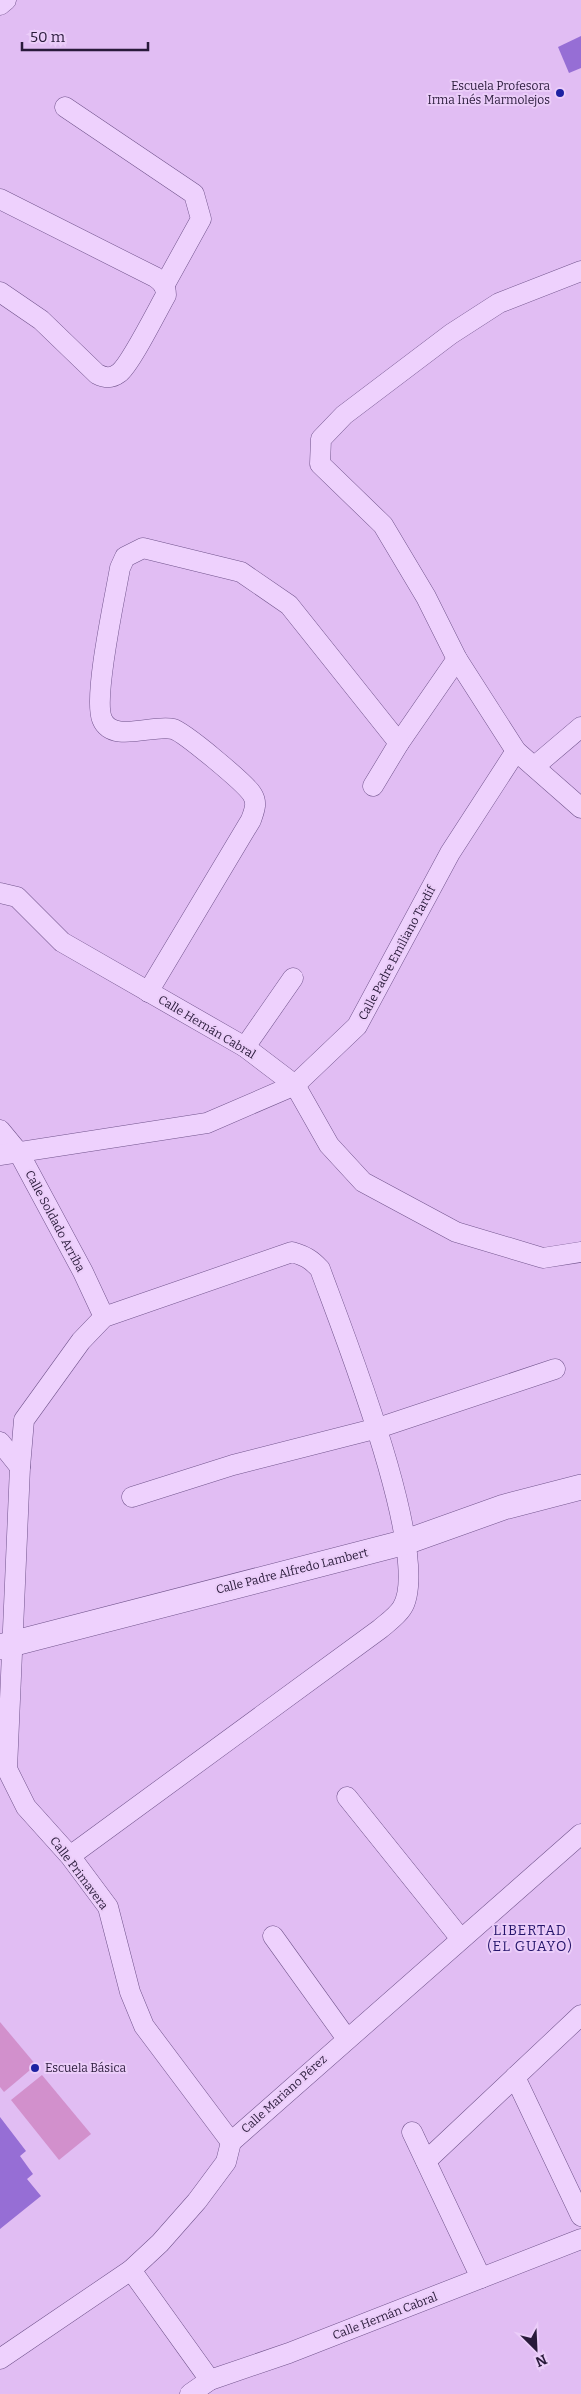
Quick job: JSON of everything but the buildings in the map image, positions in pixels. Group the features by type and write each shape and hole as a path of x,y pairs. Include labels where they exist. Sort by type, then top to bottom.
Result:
{"street":[{"path":"0,5 6,0"},
{"path":"65,107 194,194 201,219 164,286"},
{"path":"0,199 155,277 164,286 166,295 123,369 111,378 104,378 97,374 41,320 0,292"},
{"path":"581,271 499,303 451,334 344,415 321,439 320,464 383,525 426,597 457,659 516,751 581,808"},
{"path":"148,992 251,820 256,805 252,794 213,758 174,730 156,727 132,733 113,730 102,720 99,698 120,568 125,557 143,548 241,572 260,583 289,604 399,743"},
{"path":"373,786 399,743 457,659"},
{"path":"535,766 581,726"},
{"name":"Calle Padre Emiliano Tardif","path":"9,1154 207,1123 295,1086 357,1026 450,854 516,751"},
{"name":"Calle Hernán Cabral","path":"0,893 17,897 62,942 245,1047 295,1086 329,1146 363,1182 456,1232 544,1258 581,1252"},
{"path":"245,1047 293,978"},
{"name":"Calle Soldado Arriba","path":"0,1130 9,1154 83,1272 104,1317"},
{"path":"70,1856 380,1629 402,1608 409,1582 406,1542 378,1428 320,1269 312,1259 292,1252 104,1317"},
{"name":"Calle Primavera","path":"104,1317 80,1341 24,1420 7,1645 3,1770 26,1807 70,1856 108,1907 130,1992 144,2026 231,2142"},
{"path":"132,1497 234,1465 378,1428 555,1369"},
{"path":"0,1442 20,1468"},
{"name":"Calle Padre Alfredo Lambert","path":"7,1645 406,1542 504,1507 581,1487"},
{"path":"347,1797 461,1939"},
{"name":"Calle Mariano Pérez","path":"0,2359 131,2270 160,2243 197,2201 226,2162 231,2142 461,1939 578,1842"},
{"path":"273,1936 347,2039"},
{"path":"426,2161 581,2015"},
{"path":"516,2077 581,2216"},
{"path":"412,2132 481,2278"},
{"name":"Calle Hernán Cabral","path":"190,2394 210,2380 289,2353 581,2238"},
{"path":"131,2270 210,2380"}],"shaded area":[{"path":"0,2022 36,2065 4,2092 0,2087"},
{"path":"42,2075 91,2134 59,2160 11,2100"}],"place":[{"name":"Escuela Profesora Irma Inés Marmolejos","path":"560,93"},
{"name":"Escuela Básica","path":"35,2068"}],"district":[{"name":"LIBERTAD (EL GUAYO)","path":"530,1938"}]}
